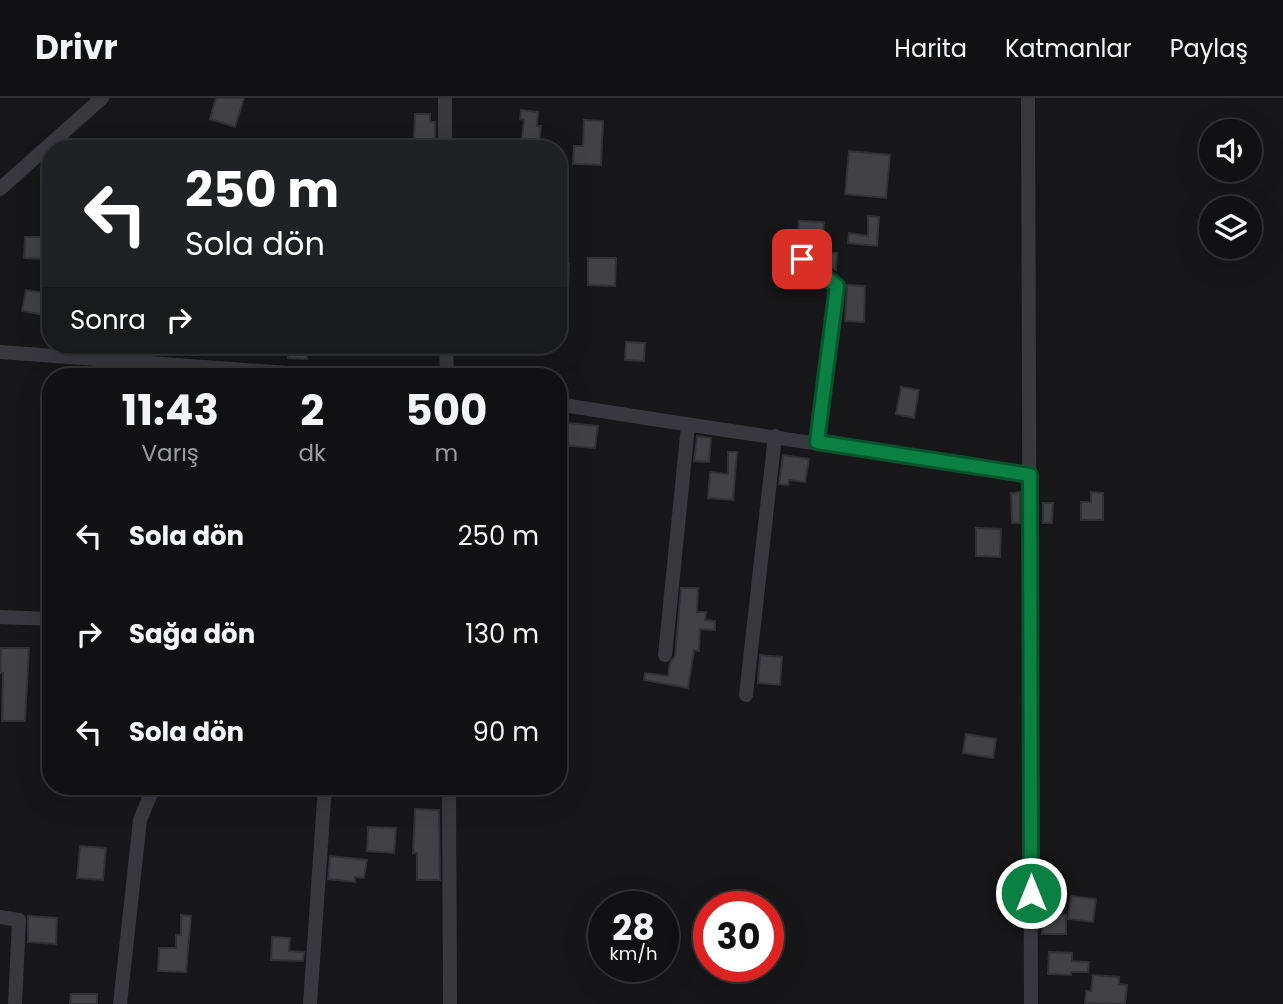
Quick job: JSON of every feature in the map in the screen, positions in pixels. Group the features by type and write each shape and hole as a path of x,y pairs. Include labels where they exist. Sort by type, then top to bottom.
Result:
{"street":[{"path":"55,140 102,98"},
{"path":"445,98 445,140"},
{"path":"1028,98 1031,1004"},
{"path":"0,189 42,152"},
{"path":"802,259 837,286 817,442"},
{"path":"0,352 140,368"},
{"path":"567,406 688,426 817,442 1030,475"},
{"path":"665,655 688,426"},
{"path":"747,695 775,436"},
{"path":"0,617 42,619"},
{"path":"120,1004 140,820 150,795"},
{"path":"310,1004 325,795"},
{"path":"449,795 450,1004"},
{"path":"0,917 19,920 15,1004"}],"building":[{"path":"216,98 244,98 235,127 210,119"},
{"path":"521,110 538,112 537,126 541,126 539,140 522,140 524,120 520,119"},
{"path":"415,114 430,114 430,122 435,122 435,140 414,140"},
{"path":"584,120 603,121 601,165 573,164 574,146 583,146"},
{"path":"849,151 890,155 886,198 845,194"},
{"path":"868,216 879,217 877,246 848,243 849,233 868,236"},
{"path":"799,221 824,222 823,247 798,246"},
{"path":"25,237 42,237 42,259 24,258"},
{"path":"828,252 837,253 836,270 827,266"},
{"path":"588,258 616,258 615,286 588,285"},
{"path":"567,264 569,264 567,288"},
{"path":"847,285 865,286 864,322 845,321"},
{"path":"26,290 42,293 42,314 22,311"},
{"path":"626,342 645,343 644,361 625,360"},
{"path":"288,354 307,354 307,359 288,358"},
{"path":"901,387 919,390 914,418 896,414"},
{"path":"567,423 598,426 595,448 567,446"},
{"path":"697,436 711,438 709,462 694,461"},
{"path":"728,452 737,452 733,500 708,498 710,472 728,474"},
{"path":"783,455 809,459 805,482 789,480 788,485 779,484"},
{"path":"1020,492 1020,523 1012,523 1011,493"},
{"path":"1091,492 1103,493 1103,520 1081,520 1081,502 1091,502"},
{"path":"1043,503 1053,503 1052,523 1043,523"},
{"path":"976,528 1001,529 1000,557 976,556"},
{"path":"681,588 698,588 697,612 706,612 705,620 715,621 715,630 700,629 699,651 694,650 688,688 644,680 645,673 668,676 670,663 675,656"},
{"path":"1,648 29,648 25,721 2,721"},
{"path":"760,655 782,657 780,685 758,683"},
{"path":"966,734 996,739 993,758 963,753"},
{"path":"415,809 439,810 440,880 417,880 417,853 413,853"},
{"path":"368,827 396,828 394,853 367,851"},
{"path":"80,846 106,848 103,880 77,878"},
{"path":"330,856 367,860 364,878 355,877 355,882 328,879"},
{"path":"1071,896 1096,899 1093,922 1068,919"},
{"path":"1043,914 1066,915 1066,934 1042,934"},
{"path":"181,915 191,916 186,972 158,971 159,948 176,948 176,935 181,935"},
{"path":"28,916 57,918 56,944 28,942"},
{"path":"272,937 290,938 289,951 304,952 303,961 271,960"},
{"path":"1049,952 1072,953 1072,961 1089,962 1088,972 1071,972 1071,975 1048,974"},
{"path":"1093,975 1119,977 1119,984 1127,985 1125,1004 1085,1003 1086,991 1091,991"},
{"path":"71,994 97,994 97,1004 70,1004"}],"route":[{"path":"802,259 837,286 817,442 1030,475 1031,893"}]}
